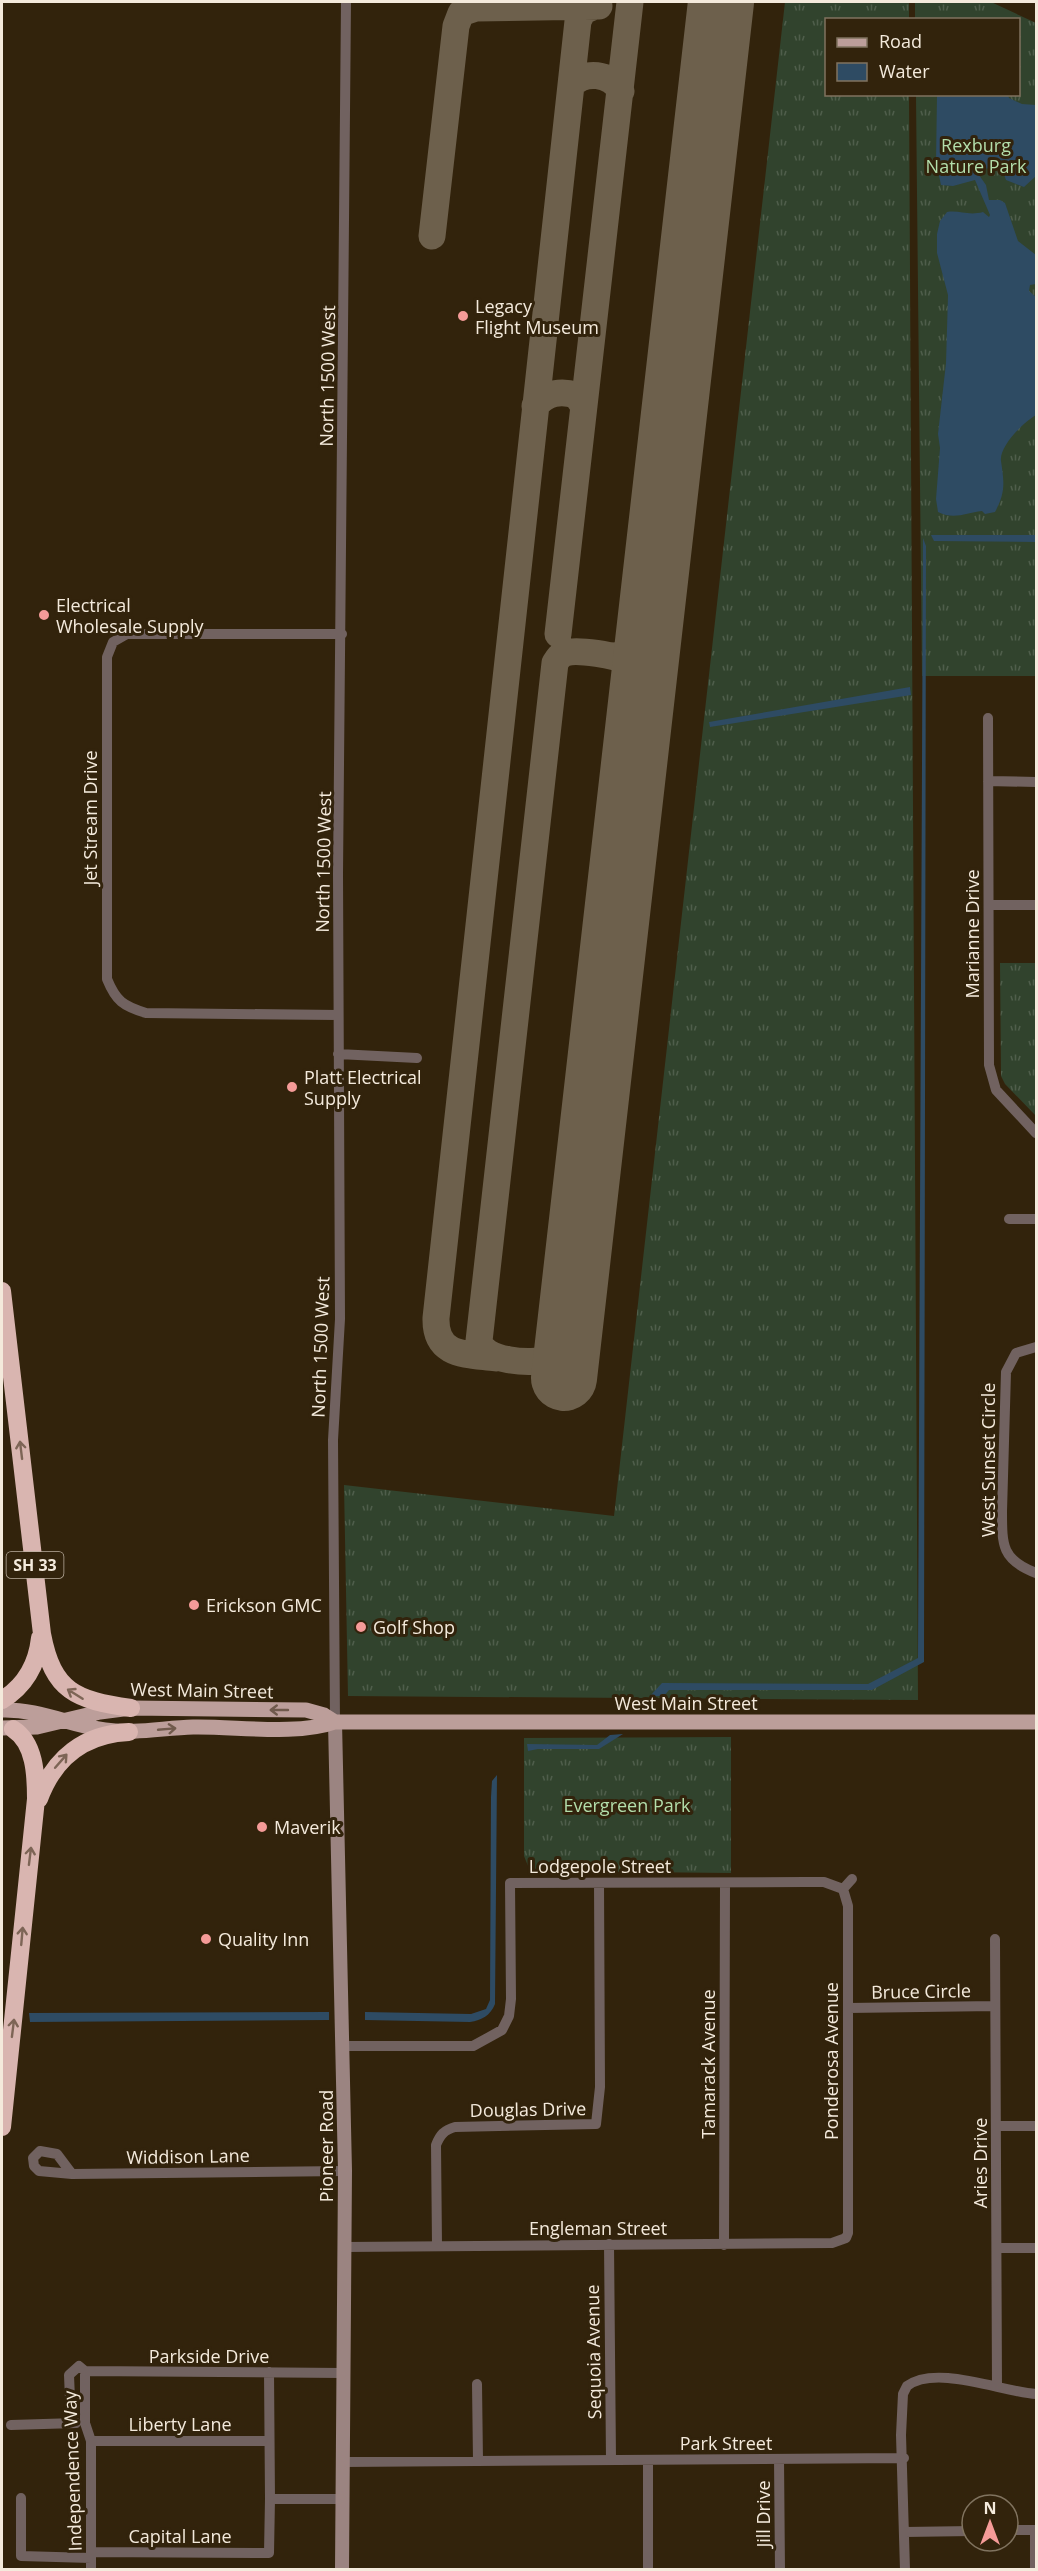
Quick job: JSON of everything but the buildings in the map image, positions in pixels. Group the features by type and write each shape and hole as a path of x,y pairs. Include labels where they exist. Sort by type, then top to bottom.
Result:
{"highway":[{"name":"SH 33","path":"2,1291 41,1622 38,1652 29,1675 14,1692 2,1700"},
{"path":"41,1622 48,1658 56,1676 65,1688 87,1701 131,1708"},
{"path":"2,2127 35,1813 36,1784 32,1757 25,1740 7,1729"},
{"path":"35,1813 48,1778 71,1750 94,1738 129,1732"}],"main road":[{"name":"West Main Street","path":"7,1729 131,1708 306,1710 324,1715 335,1722"},
{"name":"West Main Street","path":"2,1710 35,1712 94,1728 129,1732 195,1727 312,1728 335,1722 1036,1722"}],"street":[{"name":"North 1500 West","path":"335,1722 333,1440 340,1319 338,1015 346,2"},
{"name":"Jet Stream Drive","path":"338,1015 146,1013 129,1008 114,996 106,979 106,657 113,642 127,634 342,634"},
{"name":"Marianne Drive","path":"988,718 989,1065 996,1090 1036,1133"},
{"path":"988,782 1036,782"},
{"path":"989,905 1036,905"},
{"path":"338,1054 417,1058"},
{"path":"1009,1219 1036,1219"},
{"name":"West Sunset Circle","path":"1036,1347 1016,1353 1006,1372 1002,1511 1003,1543 1007,1553 1018,1566 1036,1574"},
{"name":"Pioneer Road","path":"335,1722 344,2046 342,2570"},
{"path":"843,1889 852,1879"},
{"name":"Lodgepole Street","path":"344,2046 473,2046 502,2030 509,2016 511,1999 510,1882 824,1882 843,1889"},
{"name":"Douglas Drive","path":"437,2245 436,2145 440,2135 447,2129 596,2124 600,2087 599,1883"},
{"name":"Tamarack Avenue","path":"724,2245 725,1883"},
{"name":"Ponderosa Avenue","path":"843,1889 848,1906 848,2233"},
{"name":"Aries Drive","path":"995,1939 996,2386"},
{"name":"Bruce Circle","path":"848,2008 995,2006"},
{"path":"997,2126 1036,2126"},
{"name":"Widdison Lane","path":"72,2174 345,2171"},
{"name":"Engleman Street","path":"344,2247 832,2243 840,2241 848,2233"},
{"name":"Sequoia Avenue","path":"609,2244 611,2460"},
{"path":"997,2248 1036,2248"},
{"name":"Parkside Drive","path":"82,2369 342,2373"},
{"name":"Independence Way","path":"71,2423 69,2375 82,2369 85,2423 91,2441 91,2560"},
{"path":"269,2372 270,2499 342,2499"},
{"path":"905,2570 902,2404 907,2386 927,2378 996,2386 1036,2394"},
{"path":"477,2384 478,2461"},
{"path":"12,2425 85,2423"},
{"name":"Liberty Lane","path":"91,2441 269,2441"},
{"name":"Park Street","path":"343,2462 904,2458"},
{"name":"Jill Drive","path":"779,2459 780,2570"},
{"path":"648,2460 648,2570"},
{"name":"Capital Lane","path":"21,2498 21,2556 91,2560 270,2553 270,2499"},
{"path":"1020,2530 1036,2530 1035,2570"},
{"path":"905,2532 960,2531"}],"green space":[{"path":"785,2 909,2 909,18 825,18 825,96 909,96 918,1700 348,1696 344,1485 614,1516"},
{"name":"Rexburg Nature Park","path":"915,2 991,2 1036,23 1036,676 922,676 916,96 1020,96 1020,18 915,18"},
{"path":"1000,963 1036,963 1036,1116 1005,1084 1001,1076"},
{"name":"Evergreen Park","path":"731,1737 731,1873 536,1871 528,1866 524,1856 524,1738"}],"water":[{"path":"937,96 1008,96 1022,104 1036,105 1036,176 1024,187 1006,180 1003,172 991,168 983,169 979,175 986,185 989,200 1000,200 1005,203 1018,241 1036,255 1036,284 1030,285 1029,291 1036,297 1036,415 1019,429 1004,448 1001,455 1003,493 995,512 985,514 982,511 949,516 938,512 936,499 940,448 938,434 946,363 948,295 937,253 937,234 940,221 947,212 983,212 989,217 990,215 975,180 953,186 941,185 936,162"},
{"path":"931,535 1036,535 1036,542 934,541"},
{"path":"923,538 926,546 924,1662 872,1690 669,1690 664,1696 650,1696 662,1683 868,1684 918,1658"},
{"path":"910,687 911,695 710,727 709,722"},
{"path":"623,1734 599,1749 528,1751 527,1744 597,1745 610,1735"},
{"path":"497,1775 495,2004 491,2012 485,2017 470,2022 365,2020 365,2012 471,2014 486,2009 490,2000 491,1797 492,1781"},
{"path":"329,2012 329,2020 30,2022 29,2013"}],"taxiway":[{"path":"558,634 630,2"},
{"path":"719,2 720,11"},
{"path":"496,1358 464,1354 447,1347 437,1331 436,1318 578,21 583,11 595,6"},
{"path":"432,236 456,26 461,13 476,8 599,6"},
{"path":"571,85 583,77 597,76 611,80 621,91"},
{"path":"535,406 549,395 564,393 576,395 584,406"},
{"path":"613,656 626,654 637,648 650,626"},
{"path":"569,1339 548,1359 531,1362 498,1357 482,1348 479,1341 555,663 562,655 570,652 587,652 622,659 636,671 643,691"}],"runway":[{"path":"564,1378 721,2"}],"place":[{"name":"Legacy Flight Museum","path":"463,316"},
{"name":"Electrical Wholesale Supply","path":"44,615"},
{"name":"Platt Electrical Supply","path":"292,1087"},
{"name":"Erickson GMC","path":"194,1605"},
{"name":"Golf Shop","path":"361,1627"},
{"name":"Maverik","path":"262,1827"},
{"name":"Quality Inn","path":"206,1939"}]}
